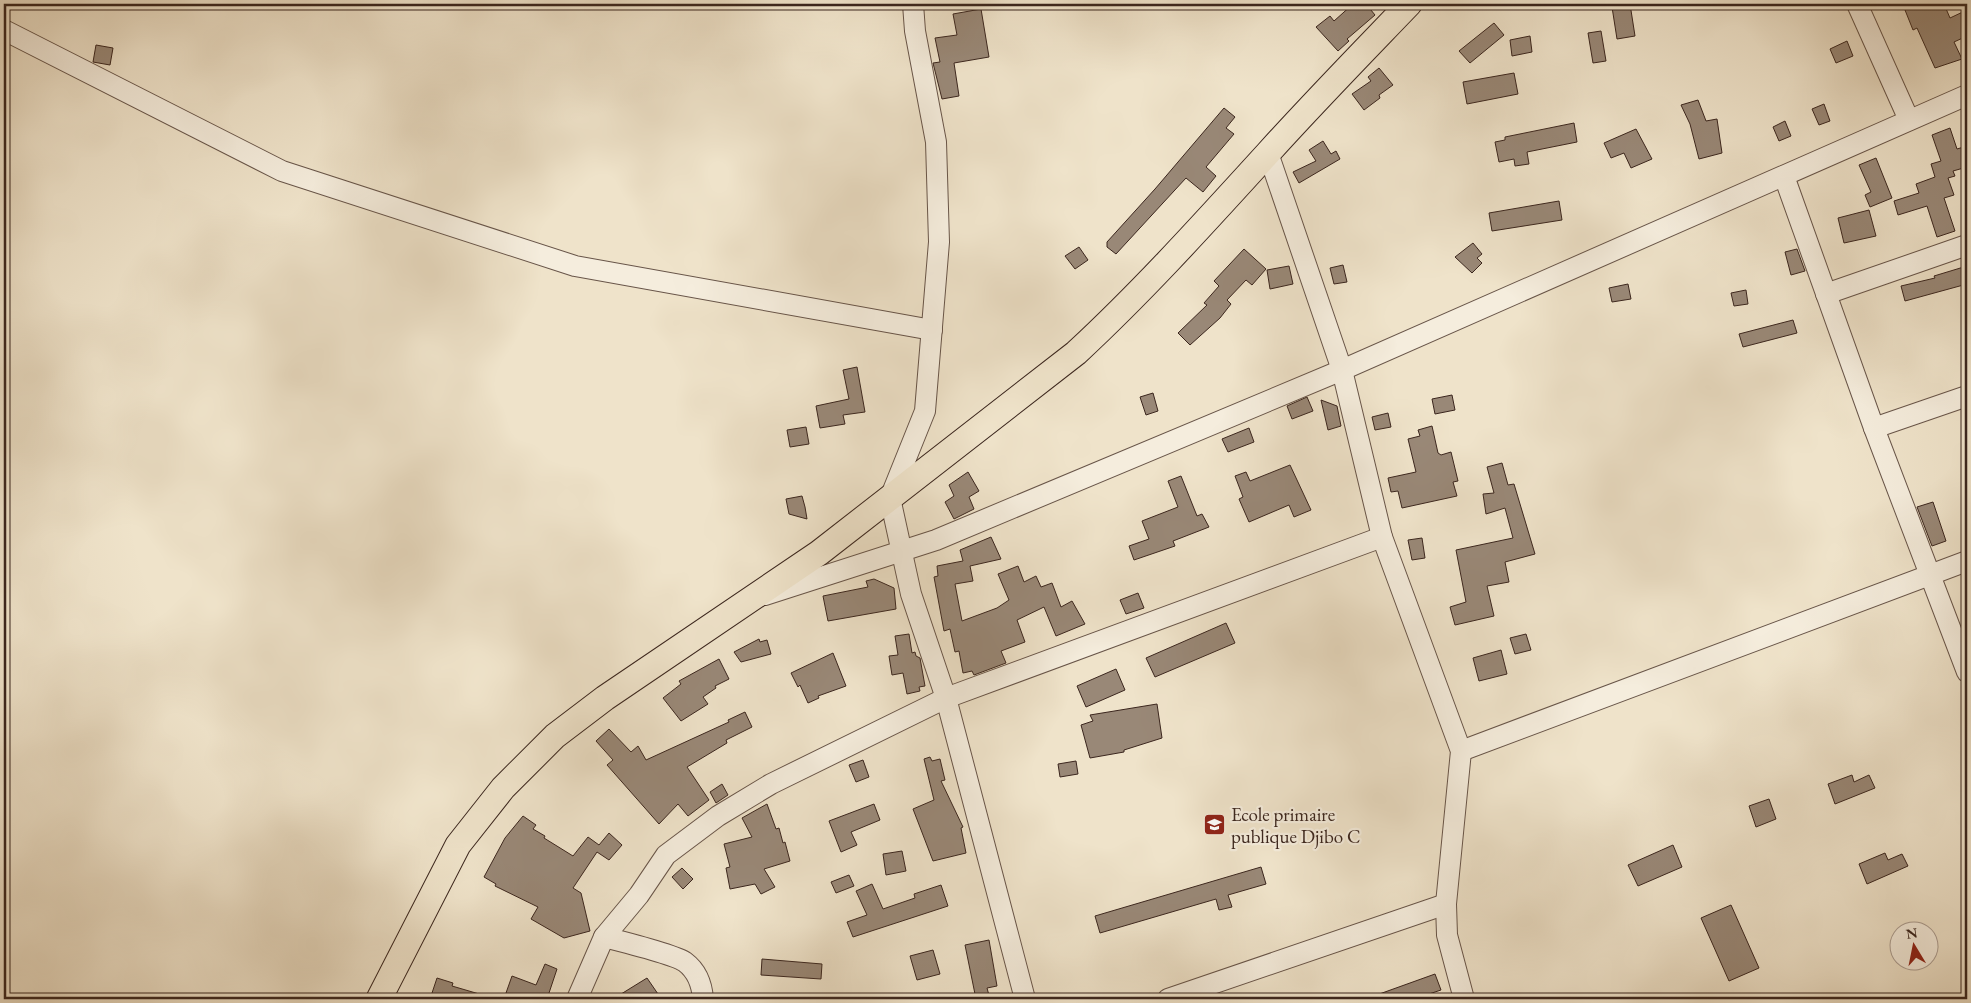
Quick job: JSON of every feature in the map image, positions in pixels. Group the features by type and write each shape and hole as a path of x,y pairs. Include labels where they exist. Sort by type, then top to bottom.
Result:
{"main road":[{"path":"379,999 458,845 503,788 555,736 605,698 754,599 819,553 1076,353 1111,321 1233,194 1268,153 1409,4"}],"street":[{"path":"913,4 915,31 936,142 939,242 925,411 890,498 911,594 946,698 1025,999"},
{"path":"1857,4 1910,120"},
{"path":"4,30 282,171 565,263 932,330"},
{"path":"754,599 945,536 1342,370 1967,95"},
{"path":"1268,153 1342,370 1382,536 1461,751 1446,904 1446,935 1464,999"},
{"path":"1784,176 1874,428 1931,573 1967,672"},
{"path":"1826,294 1967,245"},
{"path":"1874,428 1967,396"},
{"path":"577,999 604,937 639,895 666,855 718,816 771,784 946,698 1382,536"},
{"path":"1461,751 1967,561"},
{"path":"1168,999 1446,904"},
{"path":"604,937 684,961 695,973 702,987 702,999"}],"building":[{"path":"1353,4 1366,4 1375,15 1347,39 1349,41 1338,51 1316,27 1330,16 1334,21"},
{"path":"1630,4 1635,36 1617,39 1612,7"},
{"path":"1920,4 1944,4 1950,18 1967,10 1967,36 1954,42 1962,59 1935,68 1917,28 1913,30 1905,10"},
{"path":"981,9 989,57 954,63 959,96 942,99 933,63 940,62 935,38 957,35 953,14"},
{"path":"1494,23 1504,35 1470,63 1459,51"},
{"path":"1601,31 1606,61 1593,63 1588,33"},
{"path":"1530,36 1532,52 1512,56 1510,40"},
{"path":"1847,41 1853,56 1836,63 1830,49"},
{"path":"96,45 113,48 110,65 93,62"},
{"path":"1379,68 1393,85 1379,95 1380,98 1364,110 1352,94 1371,81 1368,77"},
{"path":"1514,73 1518,94 1467,104 1463,82"},
{"path":"1698,100 1706,121 1717,119 1722,153 1699,159 1690,124 1681,105"},
{"path":"1824,104 1830,121 1819,125 1812,109"},
{"path":"1224,108 1235,117 1226,128 1234,134 1206,167 1216,176 1203,192 1186,178 1116,254 1107,247 1107,242"},
{"path":"1785,121 1791,136 1779,141 1773,127"},
{"path":"1574,123 1577,142 1527,152 1529,164 1515,166 1514,159 1499,162 1495,142 1505,140 1505,137"},
{"path":"1950,128 1957,149 1967,146 1967,167 1953,171 1955,176 1948,178 1954,195 1944,198 1955,231 1937,237 1927,206 1898,215 1894,201 1919,193 1916,184 1935,177 1931,164 1941,161 1932,135"},
{"path":"1636,129 1652,159 1631,168 1624,153 1611,158 1604,143"},
{"path":"1323,141 1331,154 1336,151 1340,159 1299,183 1293,172 1316,161 1309,150"},
{"path":"1876,158 1892,198 1870,207 1865,195 1871,192 1859,165"},
{"path":"1559,201 1562,220 1492,231 1489,213"},
{"path":"1869,210 1876,236 1844,243 1838,218"},
{"path":"1473,243 1482,254 1477,258 1482,263 1472,273 1455,257"},
{"path":"1079,247 1088,260 1075,269 1065,256"},
{"path":"1244,249 1266,269 1252,285 1246,280 1227,300 1231,304 1220,318 1190,345 1178,333 1207,305 1204,303 1219,286 1214,281"},
{"path":"1797,249 1805,271 1791,275 1785,252"},
{"path":"1343,265 1347,282 1334,284 1330,268"},
{"path":"1289,266 1293,284 1270,289 1267,270"},
{"path":"1967,266 1967,284 1905,301 1901,286 1935,278 1934,276"},
{"path":"1628,284 1631,299 1612,302 1609,288"},
{"path":"1746,290 1748,304 1734,306 1731,293"},
{"path":"1793,320 1797,333 1743,347 1739,334"},
{"path":"857,367 865,412 843,415 845,424 820,428 816,406 849,399 843,370"},
{"path":"1153,393 1158,411 1146,415 1140,397"},
{"path":"1452,395 1455,410 1435,414 1432,399"},
{"path":"1307,397 1313,411 1292,419 1287,406"},
{"path":"1321,400 1337,406 1341,426 1328,430"},
{"path":"1388,413 1391,427 1375,430 1372,417"},
{"path":"1432,426 1438,453 1441,455 1451,452 1458,481 1453,482 1457,496 1402,508 1398,491 1391,492 1388,478 1416,472 1408,439 1420,436 1418,430"},
{"path":"806,427 809,444 790,447 787,430"},
{"path":"1249,428 1254,442 1228,452 1222,439"},
{"path":"1502,463 1508,485 1514,484 1535,554 1505,562 1509,582 1487,586 1494,616 1455,625 1450,607 1466,602 1456,550 1513,538 1505,508 1486,514 1483,494 1494,493 1487,467"},
{"path":"1290,465 1311,510 1294,517 1289,505 1249,522 1239,499 1243,497 1235,476 1246,472 1250,481"},
{"path":"968,472 979,491 969,497 974,509 954,519 945,502 954,496 949,485"},
{"path":"1181,476 1197,516 1202,514 1209,527 1173,541 1175,546 1134,560 1129,546 1149,539 1142,521 1178,507 1168,481"},
{"path":"802,496 807,519 789,514 786,499"},
{"path":"1933,502 1946,541 1932,546 1917,507"},
{"path":"991,537 1001,559 970,566 973,581 955,584 962,621 997,608 1009,600 998,574 1018,566 1024,582 1036,576 1041,587 1052,583 1061,607 1072,601 1085,624 1056,636 1044,607 1017,620 1025,642 1001,651 1006,663 974,675 972,671 963,673 959,651 955,652 950,629 944,631 934,577 938,576 937,566 963,561 960,550"},
{"path":"1422,538 1425,558 1412,560 1408,540"},
{"path":"874,579 894,588 896,609 828,621 823,596 868,587 866,581"},
{"path":"1138,593 1144,608 1126,614 1120,600"},
{"path":"1226,623 1235,643 1155,677 1146,658"},
{"path":"909,634 912,653 915,652 916,656 920,658 925,686 919,687 920,691 907,694 903,673 892,675 889,656 898,655 895,636"},
{"path":"1526,634 1531,650 1515,654 1510,638"},
{"path":"759,639 760,642 767,640 771,654 741,662 734,652"},
{"path":"1501,650 1507,674 1479,681 1473,658"},
{"path":"833,653 846,686 818,696 819,698 808,703 800,685 798,687 791,673"},
{"path":"719,659 729,679 715,686 716,688 703,697 708,704 681,721 663,698 681,684 679,681"},
{"path":"1116,669 1125,690 1086,707 1077,686"},
{"path":"1157,704 1162,738 1124,750 1124,752 1090,758 1081,725 1093,721 1090,715"},
{"path":"745,712 752,727 726,740 727,743 687,767 709,800 688,816 678,804 659,824 607,765 613,760 596,741 609,729 631,752 638,746 646,760 729,722 728,720"},
{"path":"930,757 932,761 940,759 945,780 941,781 963,827 961,828 966,853 933,861 913,809 934,800 924,759"},
{"path":"863,760 869,777 856,782 849,765"},
{"path":"1076,761 1078,774 1060,777 1058,764"},
{"path":"1852,775 1854,782 1869,775 1875,788 1835,804 1828,784"},
{"path":"722,784 728,795 716,803 710,792"},
{"path":"1769,799 1776,819 1756,827 1749,806"},
{"path":"767,804 776,829 779,828 783,843 785,842 790,861 764,869 775,887 761,894 755,884 730,889 726,868 730,867 724,844 752,837 742,818"},
{"path":"874,804 880,820 851,832 857,845 841,852 829,821"},
{"path":"523,816 536,825 533,829 545,836 544,838 573,856 588,837 599,845 609,833 622,845 609,860 597,852 573,888 581,893 590,931 564,938 531,919 538,907 495,886 496,884 484,877 505,838"},
{"path":"1673,845 1682,867 1638,886 1628,865"},
{"path":"902,851 906,871 886,875 883,854"},
{"path":"1885,853 1888,860 1902,854 1908,866 1867,884 1859,864"},
{"path":"1261,867 1266,884 1228,895 1232,907 1219,910 1216,899 1100,933 1095,916"},
{"path":"682,868 693,879 683,889 672,877"},
{"path":"849,875 854,886 836,893 831,882"},
{"path":"872,884 883,909 915,898 914,894 941,885 948,906 853,937 847,922 867,915 856,891"},
{"path":"1731,905 1759,968 1729,981 1701,918"},
{"path":"989,940 997,986 987,988 990,999 976,999 965,945"},
{"path":"933,950 940,974 917,980 910,956"},
{"path":"762,959 822,964 821,979 761,975"},
{"path":"545,964 557,969 547,999 522,999 506,993 512,976 536,985"},
{"path":"1435,974 1441,990 1414,999 1371,999 1371,997"},
{"path":"437,978 453,983 452,986 486,996 486,999 430,999"},
{"path":"647,978 658,994 650,999 613,999"}],"place":[{"name":"Ecole primaire publique Djibo C","path":"1215,825"}]}
